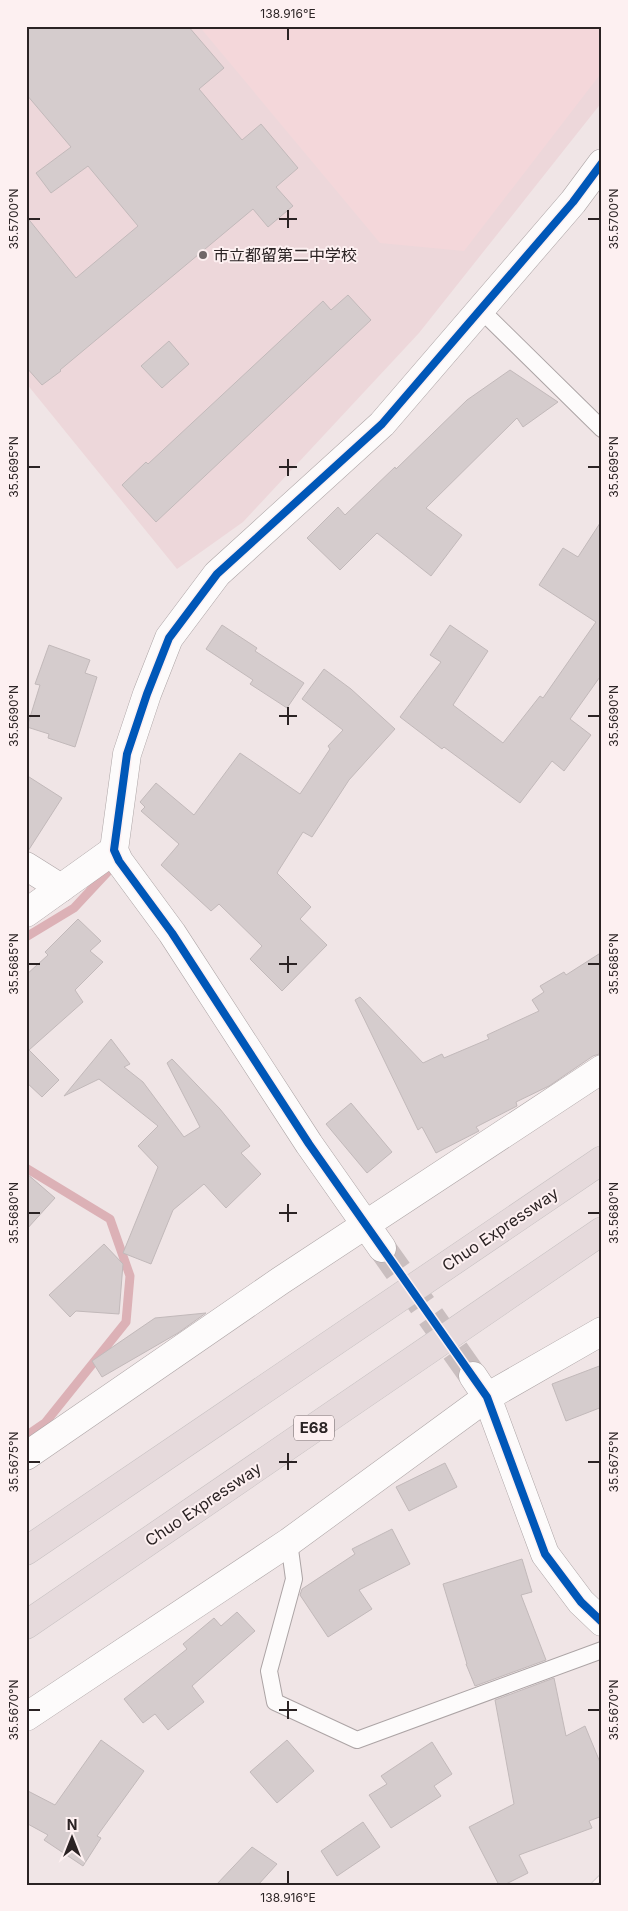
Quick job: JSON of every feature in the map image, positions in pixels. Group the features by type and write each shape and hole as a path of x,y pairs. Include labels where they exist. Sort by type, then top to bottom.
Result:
{"highway":[{"name":"Chuo Expressway","path":"26,1551 602,1160"},
{"name":"Chuo Expressway","path":"26,1625 602,1231"}],"street":[{"path":"382,1248 309,1144 172,933 119,861 114,850 127,754 147,694 169,638 217,574 382,424 573,202 602,163"},
{"path":"26,913 114,850"},
{"path":"26,866 61,888"},
{"path":"26,1456 280,1281 602,1069"},
{"path":"26,1717 289,1542 480,1387 602,1331"},
{"path":"480,1387 545,1554 581,1602 602,1622"}],"lane":[{"path":"480,309 602,429"},
{"path":"289,1542 294,1579 269,1671 275,1702 357,1740 602,1650"}],"shaded area":[{"path":"26,26 602,26 602,102 419,333 243,522 177,569 26,383"},
{"path":"199,26 602,26 602,72 464,251 380,243"}],"building":[{"path":"26,26 188,26 224,68 199,89 242,140 261,124 298,168 276,187 293,206 268,227 253,209 42,385 26,367 26,216 76,278 138,226 88,166 51,193 36,173 71,147 26,94"},
{"path":"348,295 371,320 156,522 122,485 146,462 148,464 323,301 331,310"},
{"path":"169,341 189,364 162,388 141,366"},
{"path":"510,370 558,402 523,427 517,418 426,508 462,535 431,576 377,533 340,570 307,538 338,507 345,515 395,467 396,469 467,400"},
{"path":"602,520 602,674 570,719 591,735 564,771 552,761 520,803 444,747 442,749 400,717 441,662 430,655 450,625 488,651 453,705 503,743 540,696 543,698 596,622 539,585 563,548 578,557"},
{"path":"222,625 257,648 255,651 304,683 287,708 250,684 253,680 206,649"},
{"path":"49,645 90,660 85,673 97,677 75,747 48,738 49,734 27,727 40,685 35,684"},
{"path":"324,669 351,689 395,729 349,780 312,837 303,832 277,873 311,907 300,919 327,945 282,991 250,959 262,946 219,904 211,911 161,865 179,844 141,811 145,807 140,802 156,783 194,815 240,753 300,794 330,749 328,746 343,730 302,699"},
{"path":"26,775 62,798 28,851 26,850"},
{"path":"78,919 101,941 90,951 103,962 75,990 83,1002 29,1050 59,1080 42,1097 26,1082 26,975 48,955 45,952"},
{"path":"602,952 602,1053 593,1056 549,1086 516,1102 517,1106 476,1127 479,1131 436,1153 422,1127 418,1130 355,1000 360,997 423,1063 442,1054 444,1058 489,1039 487,1035 539,1011 532,1000 544,992 540,986 564,972 566,975"},
{"path":"111,1039 130,1064 124,1067 143,1082 184,1137 200,1127 167,1063 172,1059 220,1109 250,1146 241,1153 261,1174 226,1208 204,1184 173,1210 151,1264 123,1253 158,1167 138,1146 158,1126 99,1079 64,1096"},
{"path":"351,1103 392,1152 367,1173 326,1124"},
{"path":"26,1173 55,1198 26,1230"},
{"path":"104,1244 123,1264 119,1314 76,1311 70,1317 49,1295"},
{"path":"206,1313 178,1333 102,1377 92,1361 155,1318"},
{"path":"602,1365 602,1407 566,1421 552,1384"},
{"path":"445,1463 457,1487 409,1511 396,1487"},
{"path":"392,1529 410,1564 359,1590 372,1609 328,1637 300,1595 302,1589 355,1554 352,1549"},
{"path":"522,1559 532,1592 521,1595 546,1660 475,1686 466,1664 443,1584"},
{"path":"237,1612 255,1631 192,1686 204,1702 168,1730 155,1714 143,1723 124,1699 187,1649 183,1644 214,1618 221,1626"},
{"path":"554,1678 566,1736 585,1726 602,1767 602,1816 589,1821 592,1828 519,1855 528,1873 504,1885 499,1885 469,1827 514,1804 495,1700"},
{"path":"101,1740 144,1771 97,1836 101,1838 83,1866 44,1840 48,1835 26,1823 26,1790 55,1805"},
{"path":"287,1740 314,1771 277,1803 250,1772"},
{"path":"432,1742 452,1774 434,1786 441,1796 391,1828 369,1795 387,1784 381,1776"},
{"path":"363,1822 380,1847 337,1876 321,1851"},
{"path":"252,1847 277,1864 258,1885 216,1885"}],"waterway":[{"path":"26,937 74,908 116,863"},
{"path":"26,1168 110,1219 130,1276 126,1322 45,1423 26,1436"}],"tunnel":[{"path":"382,1248 473,1376"}],"railway":[{"path":"593,1885 602,1876"}],"cycle path":[{"path":"602,163 573,202 382,424 217,574 169,638 147,694 127,754 114,850 119,861 172,933 309,1144 487,1397 545,1554 581,1602 602,1622"}],"place":[{"name":"市立都留第二中学校","path":"203,255"}]}
